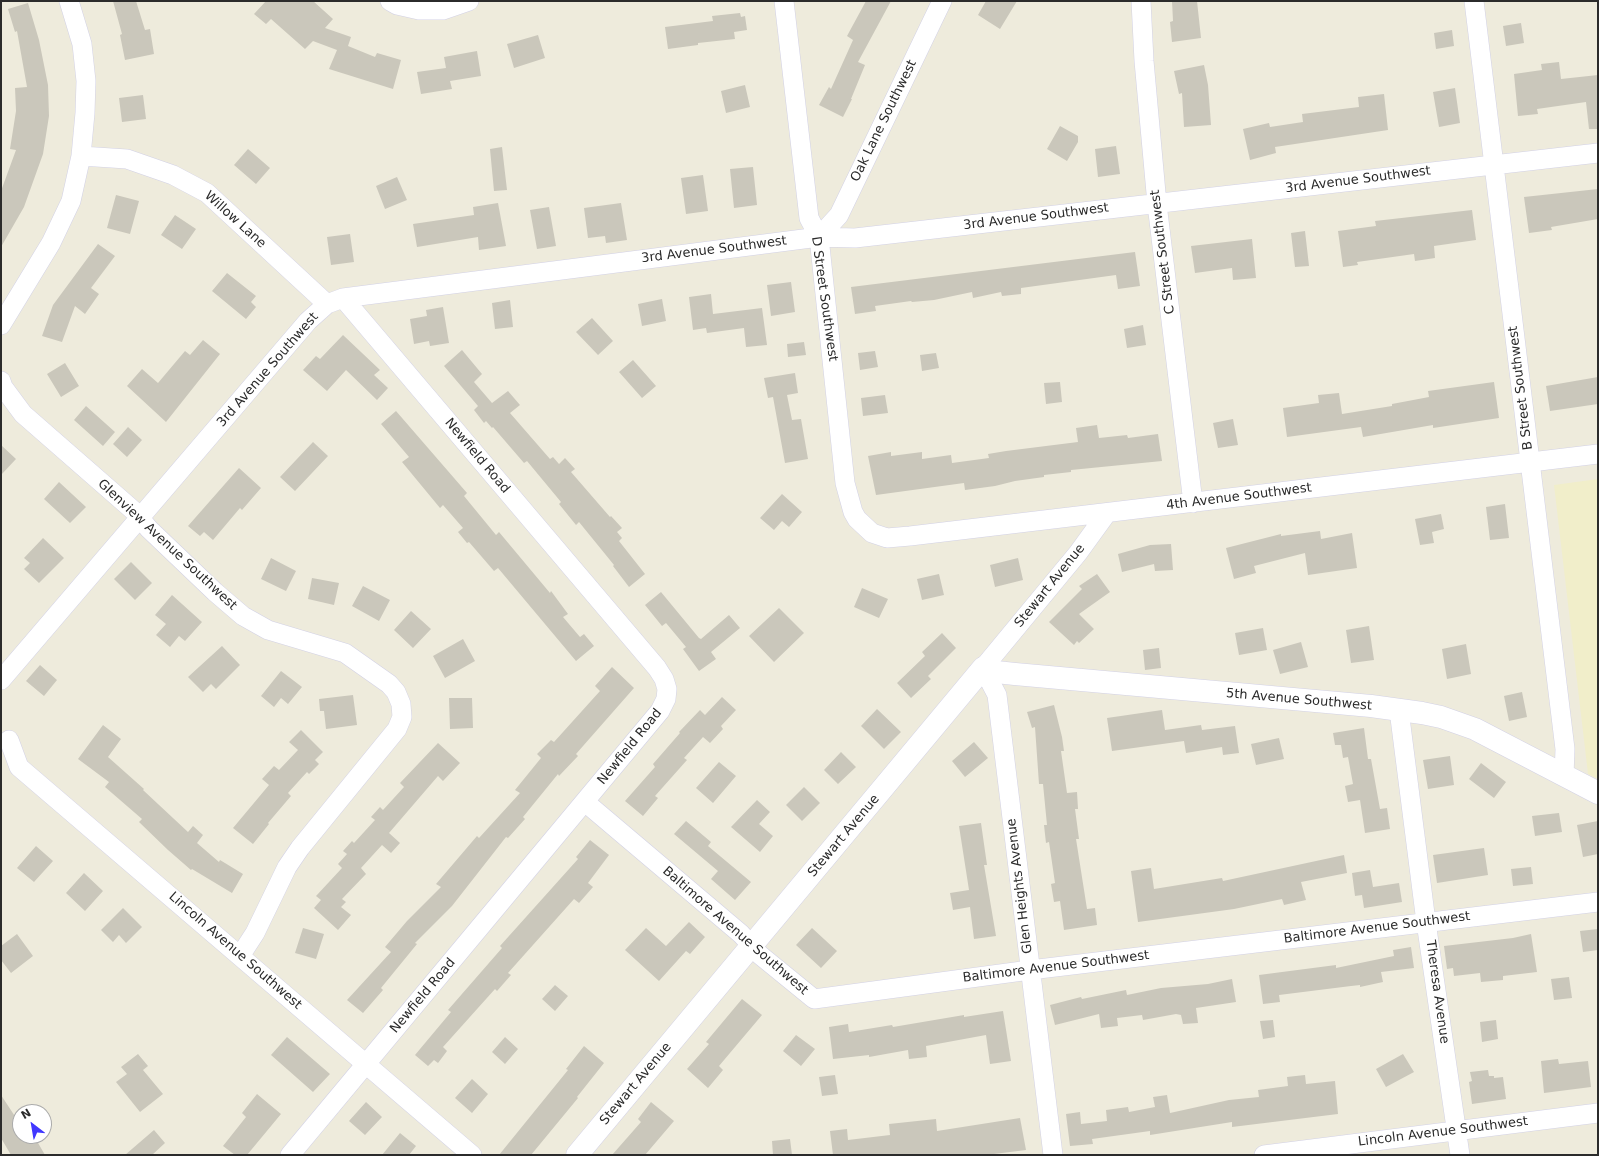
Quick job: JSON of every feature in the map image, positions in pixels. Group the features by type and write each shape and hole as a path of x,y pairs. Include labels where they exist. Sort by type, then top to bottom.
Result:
{"street":[{"path":"1,325 51,243 71,201 81,156 86,81 82,44 69,1"},
{"path":"390,1 397,5 419,10 442,10 469,1"},
{"name":"D Street Southwest","path":"784,1 808,218 819,237 845,483 849,502 857,519 872,533 880,536"},
{"name":"Oak Lane Southwest","path":"819,237 839,215 942,1"},
{"name":"C Street Southwest","path":"1141,1 1144,61 1157,204 1193,503"},
{"name":"B Street Southwest","path":"1474,1 1565,749 1564,776"},
{"name":"3rd Avenue Southwest","path":"1,680 308,321 335,301 819,237 855,238 1598,153"},
{"name":"Willow Lane","path":"81,156 127,159 173,175 207,193 335,301"},
{"name":"Newfield Road","path":"290,1155 660,711 666,699 667,689 664,679 647,656 335,301"},
{"name":"Glenview Avenue Southwest","path":"1,381 3,387 23,414 140,518 149,529 215,592 244,616 268,630 345,653 389,684 396,692 401,704 402,717 397,729 300,848 287,867 254,933 240,956"},
{"name":"4th Avenue Southwest","path":"880,536 903,537 1598,454"},
{"name":"Stewart Avenue","path":"577,1155 983,668 1078,552 1107,513"},
{"name":"5th Avenue Southwest","path":"983,668 996,672 1015,674 1399,710 1441,718 1475,729 1598,793"},
{"name":"Glen Heights Avenue","path":"983,668 991,680 997,695 1053,1155"},
{"name":"Theresa Avenue","path":"1399,710 1426,922 1460,1155"},
{"name":"Lincoln Avenue Southwest","path":"9,740 19,767 472,1155"},
{"name":"Baltimore Avenue Southwest","path":"585,802 740,934 760,955 814,999 1030,970 1598,902"},
{"name":"Lincoln Avenue Southwest","path":"1264,1155 1598,1113"}],"shaded area":[{"path":"1598,479 1598,779 1588,774 1554,485"}],"building":[{"path":"113,1 136,1 145,30 150,29 154,54 125,60 120,35 122,34"},
{"path":"266,1 313,1 333,19 325,28 351,37 348,46 375,57 377,53 401,60 393,89 329,69 337,50 313,41 305,49 271,19 266,24 254,14"},
{"path":"866,1 891,1 858,62 865,65 852,99 843,117 819,105 829,87 831,89 853,40 847,36"},
{"path":"986,1 1017,1 1000,29 978,15"},
{"path":"1172,1 1197,1 1201,38 1172,42 1170,22 1173,21"},
{"path":"28,3 39,40 48,85 49,116 43,154 24,207 1,247 1,191 16,150 10,149 16,111 15,88 27,87 17,31 15,32 8,9"},
{"path":"740,13 741,17 745,16 747,30 734,32 735,39 698,43 698,45 668,49 665,27 713,21 712,16"},
{"path":"1521,23 1524,43 1506,46 1503,26"},
{"path":"1452,30 1454,46 1436,49 1434,33"},
{"path":"538,35 545,58 514,68 507,44"},
{"path":"477,51 481,76 450,81 452,89 421,94 417,72 446,68 444,57"},
{"path":"1559,62 1561,79 1598,75 1598,129 1589,129 1586,102 1537,109 1538,114 1518,116 1514,74 1542,70 1541,64"},
{"path":"1204,65 1208,85 1211,125 1184,127 1182,93 1179,94 1174,71"},
{"path":"745,85 750,107 726,113 721,91"},
{"path":"1455,88 1460,123 1439,127 1433,92"},
{"path":"1384,94 1388,130 1275,147 1276,153 1250,160 1243,129 1269,123 1270,127 1303,122 1302,114 1359,107 1358,97"},
{"path":"143,95 146,119 122,122 119,98"},
{"path":"1060,126 1078,136 1078,142 1067,161 1047,149"},
{"path":"1116,146 1120,174 1098,177 1095,149"},
{"path":"502,147 507,190 494,191 490,149"},
{"path":"248,149 270,168 256,184 234,165"},
{"path":"753,167 757,205 734,208 730,169"},
{"path":"703,175 708,211 686,214 681,178"},
{"path":"397,177 407,200 385,209 376,186"},
{"path":"1598,189 1598,219 1551,227 1552,230 1529,233 1524,197"},
{"path":"116,195 139,201 130,234 107,228"},
{"path":"498,203 506,246 479,250 478,237 417,247 413,224 474,215 473,207"},
{"path":"621,203 627,240 606,243 605,236 588,238 584,208"},
{"path":"549,207 556,246 537,249 530,210"},
{"path":"1472,210 1476,240 1434,246 1435,258 1415,261 1414,254 1357,262 1358,265 1343,267 1338,231 1376,226 1375,221"},
{"path":"175,215 196,229 182,249 161,235"},
{"path":"1305,231 1309,266 1295,267 1291,233"},
{"path":"350,234 354,262 331,265 327,237"},
{"path":"1252,239 1256,278 1233,280 1232,268 1195,273 1191,246"},
{"path":"98,244 115,256 91,288 99,294 85,314 75,306 62,342 42,336 53,305"},
{"path":"1135,252 1140,286 1118,289 1116,275 1021,288 1021,294 1002,296 1001,292 973,298 972,292 934,300 911,301 875,306 876,311 855,314 851,287"},
{"path":"227,273 256,296 251,302 256,307 246,319 212,291"},
{"path":"791,282 795,312 771,316 767,285"},
{"path":"711,294 713,314 762,308 767,345 746,347 744,328 707,333 706,328 693,330 689,297"},
{"path":"662,299 666,321 642,326 638,304"},
{"path":"510,300 513,327 495,329 492,303"},
{"path":"443,307 449,343 430,346 429,341 414,344 410,319 427,316 426,310"},
{"path":"592,318 613,341 598,355 576,332"},
{"path":"1143,325 1146,345 1127,348 1124,329"},
{"path":"343,335 380,370 374,375 388,388 377,400 346,370 327,391 303,370 316,356 320,359"},
{"path":"203,340 220,354 166,422 127,386 142,369 158,383 185,351 190,355"},
{"path":"804,342 806,355 788,357 787,344"},
{"path":"462,350 482,374 474,382 492,403 508,391 520,405 510,413 550,459 553,457 559,464 565,458 575,469 571,472 610,517 611,516 622,528 617,532 622,538 619,541 645,574 629,587 613,566 614,565 579,522 576,525 559,504 561,502 527,461 524,463 493,427 492,428 486,421 484,423 474,410 478,406 444,366"},
{"path":"875,351 878,367 860,370 858,353"},
{"path":"936,353 939,368 922,371 920,355"},
{"path":"633,360 656,386 642,398 619,372"},
{"path":"65,363 79,386 61,397 47,374"},
{"path":"795,373 798,393 787,395 792,420 801,419 808,459 785,463 773,397 768,398 764,378"},
{"path":"1598,377 1598,404 1550,411 1546,386"},
{"path":"1060,382 1062,402 1046,404 1044,383"},
{"path":"1494,382 1499,418 1433,428 1433,425 1363,437 1361,427 1287,437 1283,408 1319,403 1318,395 1339,393 1342,414 1392,406 1392,404 1429,397 1428,391"},
{"path":"885,395 888,413 863,416 861,398"},
{"path":"86,406 115,432 103,446 74,420"},
{"path":"396,411 467,493 464,496 496,535 499,532 550,593 551,591 568,614 563,617 580,637 584,634 594,646 576,661 498,568 494,571 469,542 467,543 458,532 463,528 443,505 440,508 402,462 409,457 381,424"},
{"path":"1233,419 1238,445 1218,448 1213,423"},
{"path":"1097,425 1099,438 1127,435 1128,438 1158,434 1162,461 1071,470 1071,472 1044,475 1044,477 965,490 964,483 876,495 868,456 891,452 891,456 922,452 922,459 951,455 952,463 989,458 988,454 1078,442 1076,428"},
{"path":"128,427 142,440 127,457 113,444"},
{"path":"313,442 328,456 295,491 280,477"},
{"path":"1,445 16,459 1,475"},
{"path":"239,468 261,488 242,510 240,508 213,540 204,532 200,536 188,526"},
{"path":"59,482 86,507 70,523 44,499"},
{"path":"782,494 802,512 789,527 782,521 774,530 760,518"},
{"path":"1505,504 1509,538 1490,540 1486,507"},
{"path":"1441,514 1444,529 1432,532 1434,543 1420,545 1415,519"},
{"path":"1320,531 1321,539 1352,533 1357,568 1308,575 1305,553 1254,566 1256,573 1234,579 1226,548 1281,534 1281,536"},
{"path":"43,538 64,558 39,583 24,569 30,563 24,558"},
{"path":"1171,544 1173,570 1155,571 1154,564 1122,572 1118,554 1150,545"},
{"path":"271,558 296,571 286,591 261,579"},
{"path":"1018,558 1023,580 995,587 990,565"},
{"path":"131,562 152,583 135,600 114,579"},
{"path":"939,574 944,595 922,600 917,579"},
{"path":"1097,574 1110,592 1079,614 1094,629 1079,643 1077,641 1074,645 1049,622 1082,589 1079,586"},
{"path":"312,578 339,583 334,605 308,599"},
{"path":"363,586 390,600 379,621 352,606"},
{"path":"862,588 888,599 879,618 854,607"},
{"path":"661,592 701,639 729,615 740,628 711,652 716,659 699,671 683,649 686,647 666,623 662,626 645,605"},
{"path":"172,595 202,622 185,641 179,636 170,647 156,635 166,624 155,615"},
{"path":"779,608 804,633 774,662 749,636"},
{"path":"411,611 431,629 413,648 394,630"},
{"path":"1369,626 1374,660 1351,663 1346,630"},
{"path":"1263,628 1267,650 1239,655 1235,633"},
{"path":"942,633 956,648 928,676 931,679 911,698 897,683 925,656 922,652"},
{"path":"463,639 475,661 445,678 433,656"},
{"path":"1301,642 1308,667 1280,674 1273,650"},
{"path":"1466,644 1471,674 1447,679 1442,649"},
{"path":"222,646 240,665 216,689 211,684 203,692 188,677"},
{"path":"1159,648 1161,668 1145,670 1143,650"},
{"path":"40,665 57,680 44,696 26,681"},
{"path":"612,667 634,688 576,754 578,756 559,776 558,774 523,817 525,819 508,838 506,837 452,906 415,943 417,944 381,988 383,990 363,1013 347,1000 391,952 385,947 407,921 441,887 436,884 477,836 479,838 520,793 515,790 541,758 537,754 551,740 554,742 600,691 595,686"},
{"path":"281,671 302,687 288,704 281,698 274,707 261,696"},
{"path":"1522,692 1527,717 1509,721 1504,696"},
{"path":"353,695 357,725 326,729 324,711 320,711 319,699"},
{"path":"722,697 736,710 721,726 723,729 710,743 703,737 684,758 687,760 655,796 658,798 643,816 625,801 655,767 653,764 680,733 679,732 700,710 705,715"},
{"path":"449,698 472,698 473,728 450,729"},
{"path":"1054,705 1062,737 1064,751 1061,751 1067,793 1077,792 1078,809 1075,809 1079,839 1076,839 1087,909 1095,908 1097,925 1064,930 1060,901 1054,902 1051,884 1055,883 1049,842 1046,843 1044,825 1047,825 1043,784 1039,784 1035,727 1032,728 1027,712"},
{"path":"877,709 901,732 884,749 861,726"},
{"path":"1162,710 1165,730 1201,725 1202,730 1235,726 1239,753 1223,755 1222,747 1186,753 1184,741 1112,751 1107,718"},
{"path":"103,725 121,739 108,757 144,789 143,790 188,832 193,826 203,835 197,843 219,862 220,860 243,874 232,893 192,869 191,870 168,850 139,822 142,819 105,787 109,782 78,759"},
{"path":"1364,728 1368,759 1371,759 1380,809 1387,808 1390,829 1365,833 1360,800 1348,802 1345,786 1353,784 1348,757 1343,758 1341,745 1335,745 1333,733"},
{"path":"301,730 323,752 315,760 319,764 309,774 307,772 288,793 291,796 268,823 269,824 253,844 233,828 269,785 262,779 274,766 279,770 298,750 289,742"},
{"path":"1279,738 1284,759 1256,765 1251,744"},
{"path":"974,742 988,758 965,777 952,761"},
{"path":"438,743 460,763 443,781 438,776 389,833 400,843 391,853 382,845 361,868 366,874 342,899 346,902 341,907 351,915 338,930 314,908 321,900 316,896 342,868 338,864 347,854 343,851 352,841 354,843 375,820 371,817 380,807 383,810 404,787 400,783"},
{"path":"841,752 856,767 838,784 824,770"},
{"path":"1450,756 1454,785 1428,789 1423,760"},
{"path":"719,762 736,776 713,803 696,788"},
{"path":"1481,763 1506,782 1494,798 1469,779"},
{"path":"804,787 820,803 802,821 786,805"},
{"path":"757,800 770,812 759,824 773,836 760,852 731,827"},
{"path":"1559,813 1562,832 1535,836 1532,816"},
{"path":"686,821 711,842 708,846 751,882 735,900 711,879 718,871 674,834"},
{"path":"1598,821 1598,854 1583,857 1577,825"},
{"path":"981,823 987,865 984,865 996,936 974,939 970,907 953,910 950,893 969,890 959,826"},
{"path":"590,840 609,855 588,883 593,887 579,903 574,899 508,973 511,975 497,991 495,989 443,1047 447,1051 438,1063 434,1060 428,1066 415,1055 451,1012 448,1010 502,948 500,946 578,859 576,857"},
{"path":"36,846 53,861 34,882 17,868"},
{"path":"1484,848 1488,875 1437,883 1433,855"},
{"path":"1344,855 1347,873 1301,882 1306,900 1284,905 1282,899 1234,909 1138,922 1131,871 1151,868 1154,889 1222,878 1223,881"},
{"path":"1531,867 1533,884 1513,886 1511,869"},
{"path":"1370,870 1373,887 1399,883 1402,902 1364,908 1362,895 1355,896 1352,873"},
{"path":"84,873 103,891 85,911 66,893"},
{"path":"123,908 142,927 126,943 119,935 113,942 101,930"},
{"path":"689,922 705,937 690,954 686,951 659,981 625,950 646,928 666,946"},
{"path":"303,928 324,934 316,959 295,953"},
{"path":"812,928 837,951 821,968 796,945"},
{"path":"1598,929 1598,950 1583,952 1580,931"},
{"path":"17,934 33,956 11,973 1,960 1,946"},
{"path":"1531,934 1537,972 1503,976 1503,980 1481,982 1480,973 1454,976 1453,968 1447,969 1444,946 1513,938"},
{"path":"1411,947 1414,968 1381,972 1383,982 1360,987 1360,985 1279,995 1280,1002 1263,1004 1259,975 1336,965 1336,968 1394,956 1393,950"},
{"path":"1569,977 1572,998 1554,1000 1551,979"},
{"path":"1232,979 1236,1002 1196,1008 1198,1023 1183,1024 1181,1015 1176,1014 1143,1020 1142,1015 1117,1018 1118,1026 1101,1028 1099,1014 1055,1025 1050,1005 1081,997 1082,999 1126,990 1127,995 1161,988 1208,984"},
{"path":"555,985 568,996 555,1011 542,999"},
{"path":"742,999 762,1015 719,1066 723,1070 708,1088 687,1069 709,1044 706,1042"},
{"path":"1003,1011 1011,1061 990,1064 986,1035 926,1046 927,1057 909,1059 908,1050 869,1057 869,1055 833,1059 829,1027 848,1024 849,1032 892,1025 893,1027 964,1015 964,1017"},
{"path":"1273,1020 1275,1037 1263,1039 1260,1021"},
{"path":"1496,1020 1498,1039 1482,1042 1480,1022"},
{"path":"796,1035 815,1049 801,1066 783,1051"},
{"path":"287,1037 330,1074 313,1092 271,1055"},
{"path":"505,1037 518,1049 505,1064 492,1052"},
{"path":"584,1046 604,1063 577,1097 578,1098 531,1155 499,1155 568,1070 566,1069"},
{"path":"138,1054 148,1066 143,1070 163,1094 140,1112 116,1082 127,1074 121,1067"},
{"path":"1403,1054 1414,1072 1386,1087 1376,1069"},
{"path":"1558,1059 1559,1064 1588,1061 1591,1087 1544,1093 1541,1061"},
{"path":"1488,1070 1489,1076 1494,1076 1494,1078 1503,1077 1506,1099 1472,1104 1469,1082 1472,1081 1470,1072"},
{"path":"835,1075 838,1094 822,1096 819,1077"},
{"path":"1305,1075 1306,1084 1335,1081 1338,1114 1232,1127 1232,1122 1150,1135 1150,1131 1092,1139 1093,1144 1070,1146 1066,1114 1080,1112 1081,1124 1107,1121 1106,1110 1128,1107 1129,1112 1155,1107 1153,1097 1167,1095 1170,1113 1229,1100 1259,1097 1258,1090 1288,1086 1287,1077"},
{"path":"472,1079 488,1094 472,1113 455,1098"},
{"path":"257,1094 281,1114 247,1155 235,1155 223,1146 246,1117 242,1113"},
{"path":"1,1095 12,1112 12,1144 39,1144 45,1155 11,1155 1,1138"},
{"path":"366,1102 382,1117 365,1135 349,1121"},
{"path":"651,1102 674,1121 645,1155 612,1155 641,1122 638,1119"},
{"path":"1020,1118 1026,1150 986,1155 833,1155 830,1131 847,1129 848,1140 890,1135 889,1124 936,1119 937,1131"},
{"path":"154,1130 165,1143 152,1155 125,1155"},
{"path":"400,1133 416,1146 409,1155 382,1155"},
{"path":"790,1139 792,1155 773,1155 772,1141"}]}
